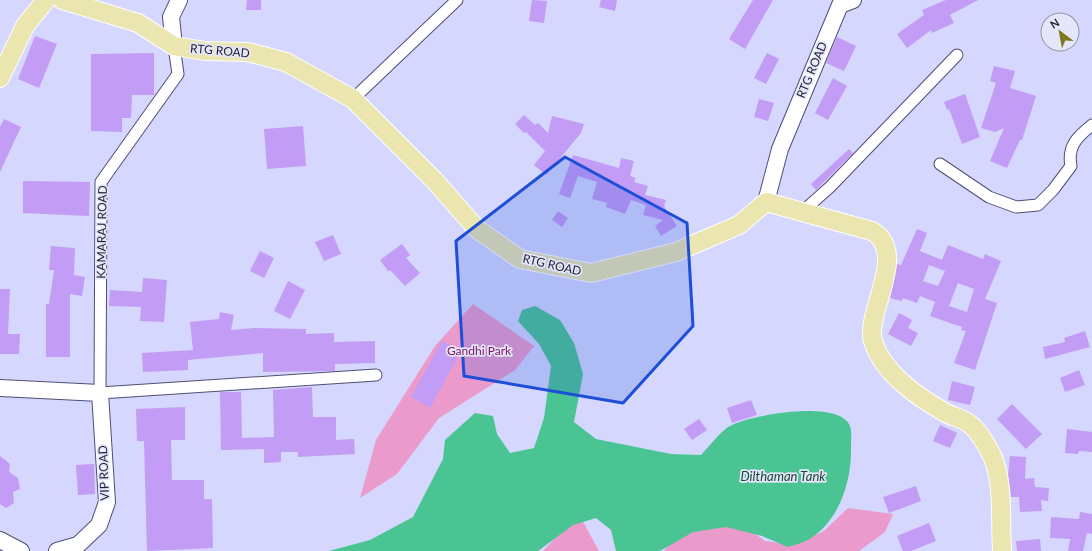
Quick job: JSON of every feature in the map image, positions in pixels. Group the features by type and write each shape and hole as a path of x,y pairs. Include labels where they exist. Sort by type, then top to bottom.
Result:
{"main road":[{"path":"0,78 25,26 46,0"},
{"name":"RTG ROAD","path":"62,0 138,23 174,46 205,51 248,52 286,62 353,99 434,180 477,229 520,259 591,274 676,252 739,225 766,202 780,149 845,2"},
{"name":"KAMARAJ ROAD","path":"174,46 171,17 179,0"},
{"path":"766,202 872,231 883,239 887,259 886,275 874,317 872,336 875,345 886,367 898,380 945,412 966,422 983,439 993,458 999,479 1002,551"},
{"path":"0,388 100,393"},
{"name":"VIP ROAD","path":"57,551 78,545 99,525 107,502 100,393"},
{"path":"0,540 21,551"}],"street":[{"path":"353,99 457,0"},
{"name":"KAMARAJ ROAD","path":"100,393 101,182 178,74 174,46"},
{"path":"802,212 830,187 957,55"},
{"path":"940,164 989,197 1016,207 1038,205 1066,174 1071,166 1070,158 1072,145 1079,136 1092,125"},
{"path":"100,393 376,375"}],"highlighted area":[{"path":"565,157 687,223 693,326 623,403 464,376 456,241"}],"green space":[{"name":"Gandhi Park","path":"473,304 534,346 515,370 439,418 397,474 360,498 376,440 435,346"},
{"path":"848,508 893,514 885,532 859,551 664,551 678,534 739,522 765,541 794,545 824,531"},
{"path":"581,518 599,551 543,551 565,528"}],"water":[{"name":"Dilthaman Tank","path":"535,306 560,320 574,343 583,374 574,422 596,439 671,454 701,455 728,427 757,417 813,411 830,413 843,418 850,426 851,431 851,460 842,500 828,523 808,540 788,547 762,536 726,527 693,532 660,551 616,551 611,530 596,518 573,525 538,551 329,551 370,540 413,517 443,459 445,440 475,413 493,416 497,434 510,453 534,448 544,418 551,366 539,344 518,321 522,310"}],"building":[{"path":"247,0 261,0 261,10 246,10"},
{"path":"532,0 547,1 544,23 529,21"},
{"path":"601,0 617,0 615,11 599,7"},
{"path":"753,0 773,0 745,49 729,39"},
{"path":"946,0 978,0 950,15 954,23 932,33 931,30 907,48 897,34 924,15 922,10"},
{"path":"35,36 57,44 39,88 18,79"},
{"path":"837,37 856,46 844,71 826,63"},
{"path":"154,53 154,95 132,95 131,118 122,118 122,132 91,131 91,54"},
{"path":"767,53 779,59 766,84 754,78"},
{"path":"994,66 1015,71 1010,88 1036,96 1022,140 1020,140 1007,168 990,161 1004,128 995,132 981,128 996,83 990,81"},
{"path":"833,78 847,86 828,120 815,113"},
{"path":"965,94 980,137 962,144 949,109 947,110 944,102"},
{"path":"759,99 774,103 768,121 754,117"},
{"path":"524,115 535,125 538,123 548,133 552,116 584,124 581,133 546,175 534,165 545,151 526,132 524,133 515,124"},
{"path":"4,119 21,127 0,172 0,127"},
{"path":"303,126 306,166 267,169 264,129"},
{"path":"849,149 853,153 816,190 811,184"},
{"path":"573,155 619,168 621,158 634,161 630,176 636,178 634,182 648,186 645,195 666,200 664,206 677,226 661,236 655,226 663,220 643,215 646,205 631,200 625,214 606,207 607,203 592,199 597,182 578,176 570,198 559,194"},
{"path":"23,181 90,182 89,216 23,213"},
{"path":"558,211 568,218 562,227 552,220"},
{"path":"917,229 927,233 920,251 942,260 948,245 983,259 985,254 1001,261 985,299 997,303 975,370 954,363 966,331 961,330 962,327 930,316 935,302 920,296 917,303 903,298 902,301 890,298 897,264 901,265","holes":["929,265 945,271 938,286 923,281","958,283 974,289 967,312 949,306"]},
{"path":"333,235 341,254 324,261 315,242"},
{"path":"402,244 410,255 406,258 420,273 405,286 390,270 388,271 380,260"},
{"path":"51,246 75,248 74,275 85,277 82,296 70,294 70,357 46,357 46,304 49,304 54,270 49,270"},
{"path":"260,251 274,258 264,278 250,271"},
{"path":"143,278 167,280 164,322 140,321 141,307 109,306 110,290 142,292"},
{"path":"288,281 305,290 290,319 274,311"},
{"path":"0,289 10,289 8,334 20,334 19,354 0,354"},
{"path":"220,312 234,315 231,330 254,328 306,329 306,334 334,333 334,342 375,341 375,363 335,364 335,371 263,372 263,353 188,360 188,370 143,372 142,353 193,350 190,322 219,319"},
{"path":"899,313 912,320 908,328 918,333 911,346 888,334"},
{"path":"1085,331 1090,347 1045,359 1043,347 1065,342 1064,338"},
{"path":"442,341 461,351 430,408 411,397"},
{"path":"1079,370 1085,385 1065,392 1060,378"},
{"path":"952,381 975,387 970,405 948,400"},
{"path":"312,387 313,417 336,417 336,440 354,439 355,454 298,457 298,452 281,452 281,462 264,463 264,449 221,450 220,392 241,392 242,438 274,437 273,390"},
{"path":"751,400 757,415 732,423 727,408"},
{"path":"1012,404 1042,434 1026,449 997,419"},
{"path":"185,407 185,440 171,440 172,480 204,480 204,499 212,499 213,548 147,551 144,441 137,441 136,409"},
{"path":"699,419 707,430 692,440 684,429"},
{"path":"940,425 957,433 950,448 933,441"},
{"path":"1067,429 1092,432 1092,452 1079,451 1078,454 1065,453"},
{"path":"0,456 10,464 9,472 18,478 20,489 13,492 14,503 6,508 0,504"},
{"path":"1010,456 1026,457 1025,479 1034,478 1035,487 1049,488 1048,501 1041,500 1042,511 1020,512 1019,497 1011,497 1008,475"},
{"path":"94,464 95,494 78,495 76,465"},
{"path":"916,486 921,501 889,513 883,497"},
{"path":"1080,512 1092,514 1092,534 1087,533 1083,551 1068,551 1070,539 1050,538 1051,517 1079,519"},
{"path":"929,523 936,541 911,551 903,551 897,536"},
{"path":"1040,539 1041,551 1017,551 1016,541"}]}
